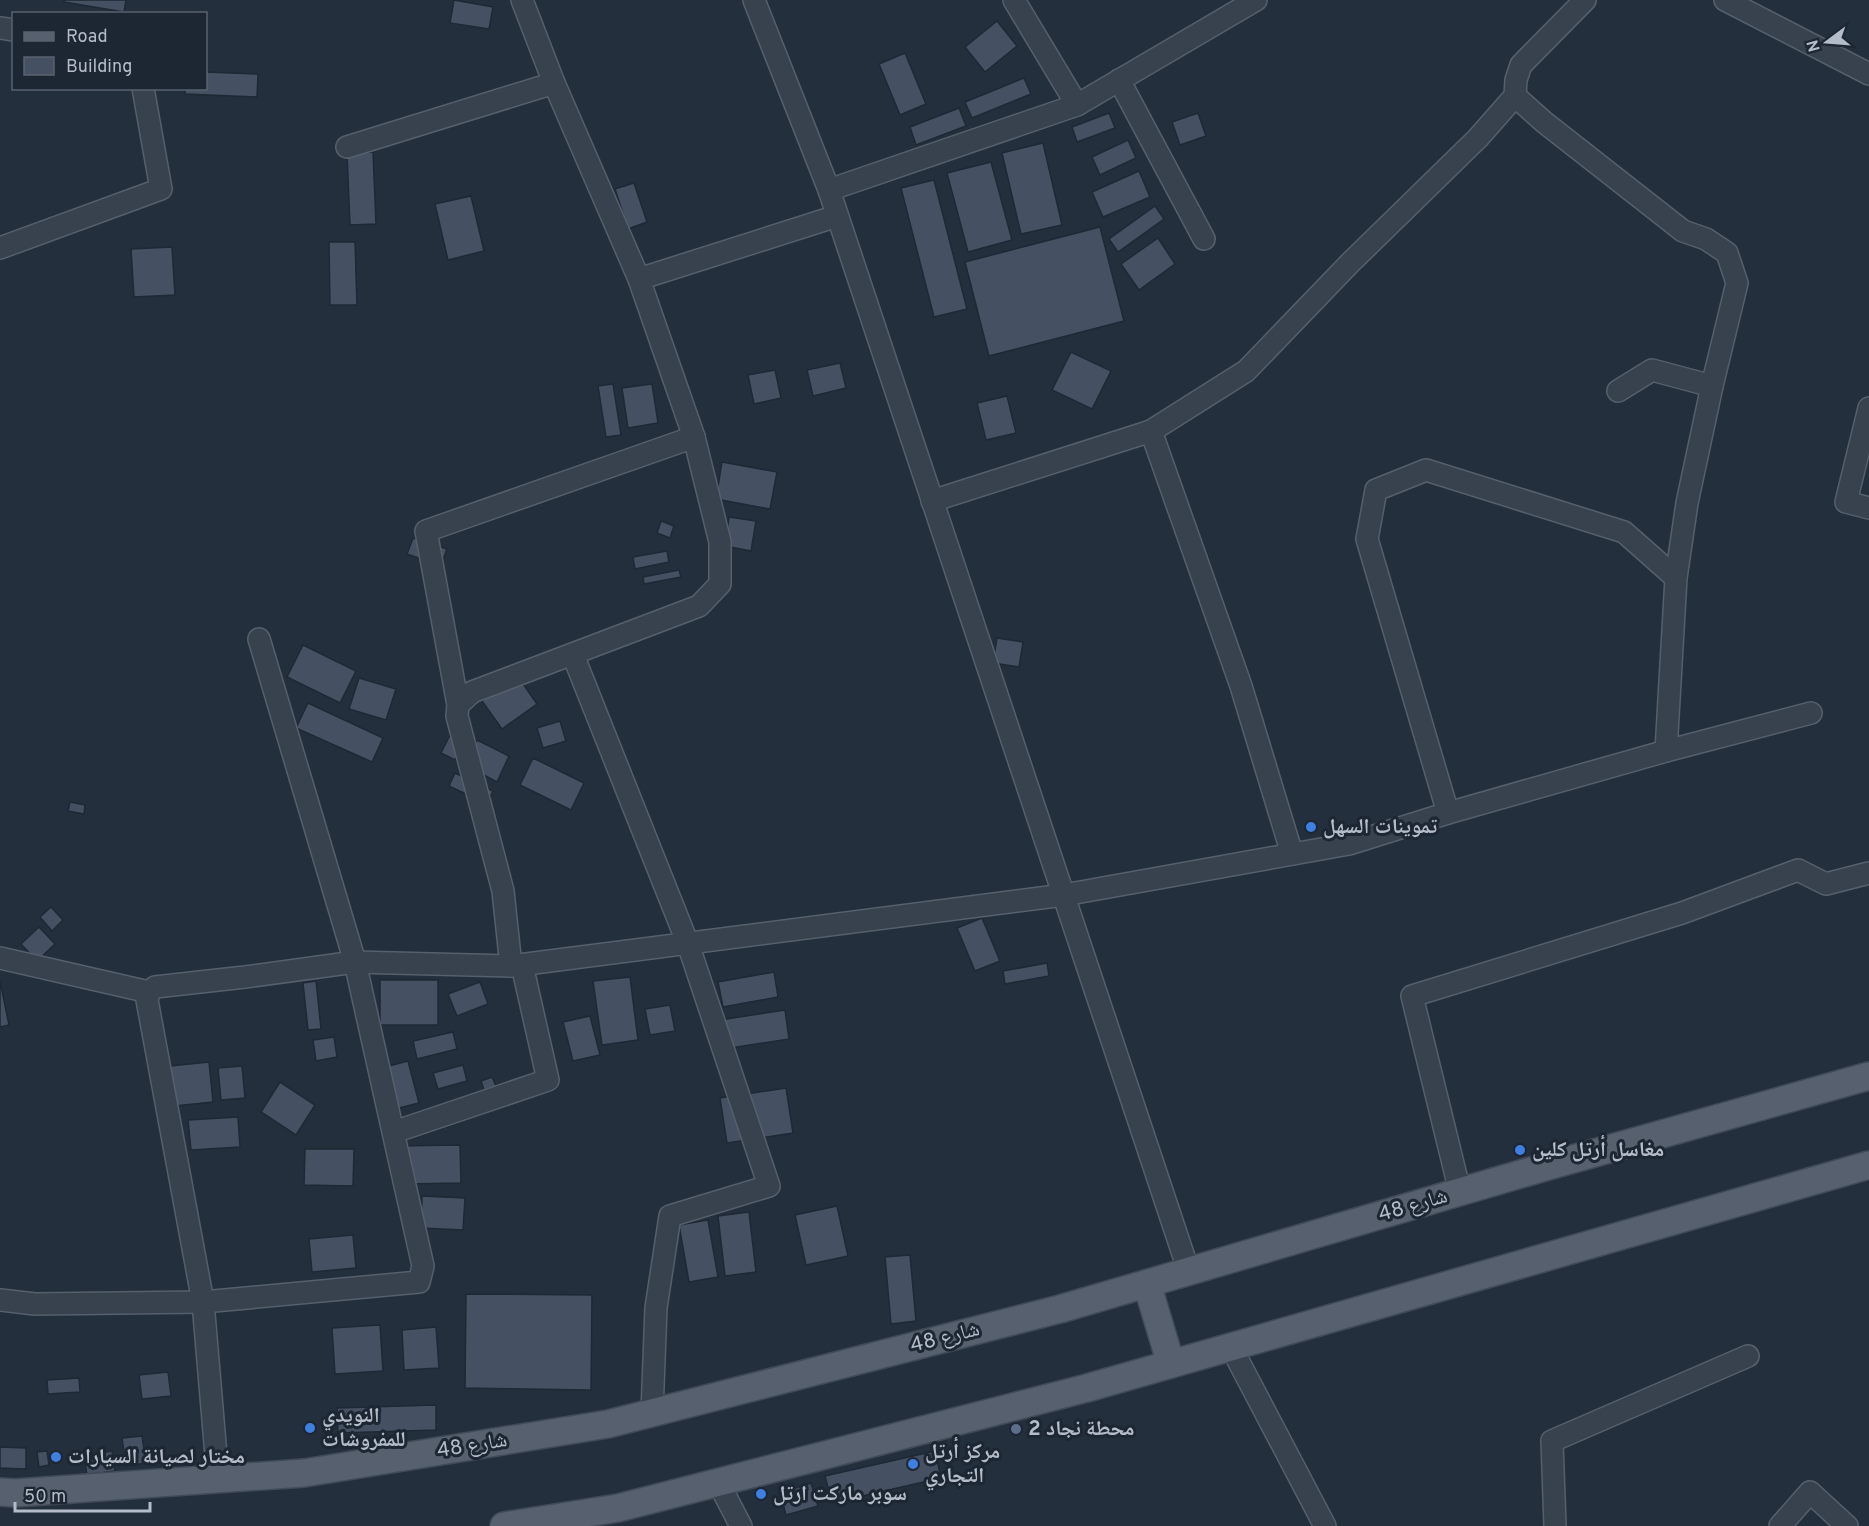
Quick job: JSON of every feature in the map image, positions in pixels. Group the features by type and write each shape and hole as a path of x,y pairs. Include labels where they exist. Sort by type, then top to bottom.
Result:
{"main road":[{"name":"شارع 48","path":"0,1492 15,1493 304,1473 608,1424 1060,1310 1460,1192 1869,1076"},
{"path":"504,1526 618,1508 1087,1388 1869,1165"},
{"path":"1147,1284 1171,1364"}],"street":[{"path":"458,705 472,692 699,606 720,584 720,542 694,437 639,279 554,83 522,0"},
{"path":"754,0 829,190 1189,1272"},
{"path":"1014,0 1077,105"},
{"path":"829,190 1077,105 1256,0"},
{"path":"932,501 1151,431 1246,371 1350,263 1478,138 1515,96 1516,80 1521,65 1585,0"},
{"path":"1725,0 1869,74"},
{"path":"1119,80 1204,239"},
{"path":"346,147 554,83"},
{"path":"0,248 161,189 143,90"},
{"path":"1515,96 1578,150 1683,231 1706,239 1727,253 1737,283 1687,503 1676,578 1666,751"},
{"path":"639,279 837,216"},
{"path":"1618,391 1652,370 1712,386"},
{"path":"1869,408 1846,502 1869,508"},
{"path":"1151,431 1241,686 1292,854"},
{"path":"394,1132 549,1080 517,966 503,891 457,716 458,705 426,531 694,437"},
{"path":"1448,813 1367,539 1376,490 1426,470 1624,532 1676,578"},
{"path":"0,1300 35,1304 203,1302 419,1282 423,1266 355,962 259,639"},
{"path":"573,655 688,944 770,1186 670,1216 656,1308 652,1412"},
{"path":"218,1479 203,1302 147,1000 149,992 155,987 355,962 517,966 1064,895 1349,844 1448,813 1666,751 1811,713"},
{"path":"1460,1192 1413,996 1682,913 1798,870 1826,884 1869,873"},
{"path":"0,958 149,992"},
{"path":"1231,1347 1325,1526"},
{"path":"1554,1526 1552,1441 1748,1356"},
{"path":"718,1482 741,1526"},
{"path":"1780,1526 1810,1492 1847,1526"}],"building":[{"path":"64,0 126,0 124,12 64,2"},
{"path":"454,0 493,7 489,29 450,23"},
{"path":"997,21 1017,46 985,72 965,47"},
{"path":"905,53 926,104 900,115 879,64"},
{"path":"207,72 258,74 257,97 185,94 185,90 207,90"},
{"path":"1024,78 1031,94 972,118 965,102"},
{"path":"959,108 966,126 916,145 910,127"},
{"path":"1109,113 1115,128 1077,142 1072,127"},
{"path":"1198,113 1206,136 1180,145 1172,122"},
{"path":"1128,140 1136,158 1100,175 1092,157"},
{"path":"1043,143 1062,225 1021,234 1002,153"},
{"path":"373,152 376,224 350,225 347,153"},
{"path":"991,162 1012,240 968,252 947,173"},
{"path":"1139,171 1150,197 1103,217 1092,192"},
{"path":"934,180 967,309 934,317 901,188"},
{"path":"634,183 647,222 628,229 615,189"},
{"path":"471,196 484,251 448,260 435,204"},
{"path":"1155,206 1164,219 1118,252 1109,239"},
{"path":"1100,227 1124,321 989,356 965,262"},
{"path":"1158,238 1175,264 1139,290 1121,264"},
{"path":"329,242 355,242 357,305 330,305"},
{"path":"172,247 175,295 134,297 131,249"},
{"path":"1071,352 1111,371 1092,409 1052,390"},
{"path":"840,363 846,388 813,396 807,370"},
{"path":"775,370 781,398 754,404 748,375"},
{"path":"613,384 621,435 606,437 598,386"},
{"path":"652,384 658,423 628,428 622,388"},
{"path":"1007,396 1016,433 986,440 977,403"},
{"path":"722,462 777,472 770,509 716,499"},
{"path":"729,517 756,521 751,551 725,546"},
{"path":"661,521 674,526 670,538 657,533"},
{"path":"413,538 447,549 441,566 407,554"},
{"path":"667,551 669,562 635,569 633,557"},
{"path":"679,570 681,577 644,584 643,577"},
{"path":"997,638 1023,642 1019,667 993,663"},
{"path":"303,645 356,671 340,703 287,677"},
{"path":"517,675 537,704 502,729 482,701"},
{"path":"359,678 396,689 386,720 349,709"},
{"path":"308,703 383,738 372,762 296,728"},
{"path":"560,721 566,741 543,748 537,728"},
{"path":"455,725 469,732 455,760 441,753"},
{"path":"477,740 509,756 497,782 465,765"},
{"path":"533,758 584,783 571,810 520,785"},
{"path":"455,773 493,791 487,804 449,786"},
{"path":"70,802 85,805 84,814 68,811"},
{"path":"51,907 63,920 52,931 40,917"},
{"path":"982,918 1000,961 975,971 957,928"},
{"path":"39,927 55,944 37,961 21,944"},
{"path":"1047,963 1049,976 1005,984 1003,971"},
{"path":"774,972 778,997 723,1007 718,982"},
{"path":"630,977 638,1040 602,1045 593,981"},
{"path":"380,980 438,980 438,1025 380,1025"},
{"path":"0,981 9,1025 0,1027"},
{"path":"316,981 321,1029 308,1030 303,983"},
{"path":"480,982 488,1004 457,1016 448,994"},
{"path":"670,1005 675,1031 650,1035 645,1009"},
{"path":"785,1010 789,1039 724,1049 720,1020"},
{"path":"590,1016 600,1055 573,1061 563,1022"},
{"path":"453,1032 457,1049 417,1059 413,1041"},
{"path":"334,1037 337,1057 316,1061 313,1040"},
{"path":"408,1061 419,1103 395,1109 385,1067"},
{"path":"209,1062 213,1102 174,1106 170,1066"},
{"path":"463,1065 467,1081 438,1089 433,1073"},
{"path":"242,1066 245,1098 221,1100 218,1068"},
{"path":"492,1077 496,1086 484,1090 481,1081"},
{"path":"280,1082 315,1105 296,1135 261,1112"},
{"path":"786,1088 793,1133 727,1143 720,1098"},
{"path":"238,1117 240,1147 191,1150 188,1120"},
{"path":"460,1145 461,1183 401,1184 400,1146"},
{"path":"305,1149 354,1149 353,1186 304,1185"},
{"path":"422,1196 465,1198 463,1230 421,1228"},
{"path":"837,1206 848,1256 806,1265 795,1215"},
{"path":"749,1212 756,1272 725,1276 718,1216"},
{"path":"708,1220 718,1277 689,1282 679,1225"},
{"path":"353,1235 356,1268 312,1272 309,1239"},
{"path":"910,1255 916,1321 891,1324 885,1257"},
{"path":"466,1294 592,1295 591,1390 465,1388"},
{"path":"380,1325 383,1371 335,1374 332,1328"},
{"path":"436,1327 439,1368 404,1370 402,1330"},
{"path":"168,1372 171,1396 142,1399 139,1375"},
{"path":"79,1378 80,1392 48,1394 47,1380"},
{"path":"436,1405 436,1430 338,1433 337,1408"},
{"path":"142,1436 146,1463 126,1466 122,1438"},
{"path":"0,1447 26,1448 26,1469 0,1468"},
{"path":"47,1451 49,1465 39,1467 37,1452"},
{"path":"112,1451 115,1471 87,1475 84,1456"},
{"path":"935,1451 941,1478 832,1503 825,1476"},
{"path":"811,1483 818,1506 786,1515 780,1493"}],"place":[{"name":"تموينات السهل","path":"1311,827"},
{"name":"مغاسل أرتل كلين","path":"1520,1150"},
{"name":"النويدي للمفروشات","path":"310,1428"},
{"name":"محطة نجاد 2","path":"1016,1429"},
{"name":"مختار لصيانة السيارات","path":"56,1457"},
{"name":"مركز أرتل التجاري","path":"913,1464"},
{"name":"سوبر ماركت ارتل","path":"761,1494"}]}
